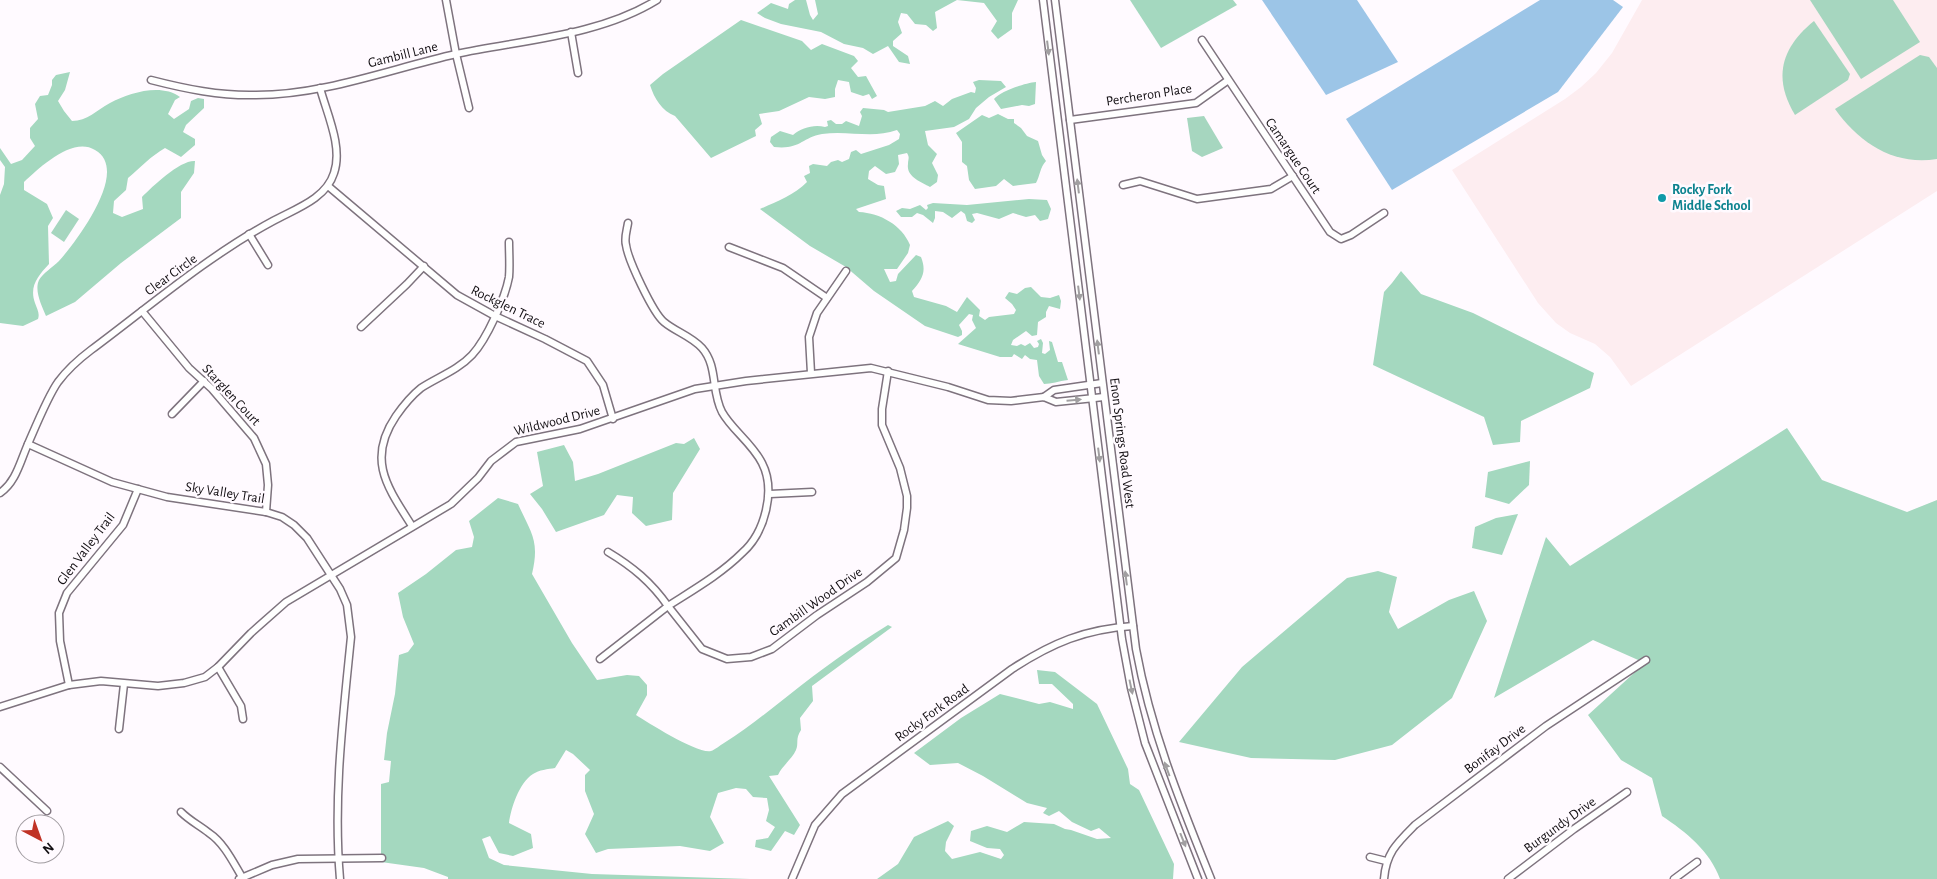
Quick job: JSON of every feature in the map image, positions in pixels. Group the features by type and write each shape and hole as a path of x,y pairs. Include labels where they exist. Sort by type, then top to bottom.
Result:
{"street":[{"path":"446,0 469,108"},
{"name":"Gambill Lane","path":"151,80 174,86 225,94 278,94 320,88 456,54 599,25 657,0"},
{"path":"1043,0 1120,628 1130,688 1145,743 1198,879"},
{"name":"Enon Springs Road West","path":"1055,0 1132,626 1140,672 1156,735 1211,879"},
{"path":"570,32 578,73"},
{"name":"Camargue Court","path":"1202,40 1227,81 1330,232 1341,239 1351,235 1384,213"},
{"name":"Percheron Place","path":"1070,120 1196,103 1227,81"},
{"path":"320,88 336,144 337,160 334,174 328,186"},
{"path":"1123,185 1140,181 1197,199 1271,188 1292,176"},
{"name":"Clear Circle","path":"0,493 8,488 14,479 28,444 57,383 74,364 142,311 249,234 316,198 328,186"},
{"name":"Rockglen Trace","path":"328,186 457,295 495,316 545,338 587,361 603,386 613,419"},
{"path":"600,659 668,606 744,552 759,529 770,494 763,464 749,443 722,412 715,386 713,368 702,347 688,335 663,322 656,313 632,266 625,243 628,223"},
{"path":"249,234 268,265"},
{"path":"412,526 392,495 386,479 381,465 382,445 391,425 406,402 420,389 464,363 480,345 495,316 508,277 509,242"},
{"path":"729,247 783,268 827,298"},
{"path":"361,327 424,266"},
{"path":"811,373 809,337 816,313 846,271"},
{"name":"Starglen Court","path":"142,311 189,368 204,380 254,438 266,464 268,485 266,512"},
{"name":"Wildwood Drive","path":"0,707 69,685 101,681 158,686 184,684 205,677 286,602 451,504 478,478 492,460 516,442 539,436 578,430 695,389 811,373 866,368 888,372 988,400 1011,401 1044,397 1054,390 1102,383"},
{"name":"Gambill Wood Drive","path":"608,552 628,564 654,587 702,648 727,659 751,657 772,649 817,615 867,582 896,558 906,518 907,501 900,468 882,426 882,409 888,372"},
{"path":"172,414 204,380"},
{"name":"Wildwood Drive","path":"1044,397 1056,402 1104,397"},
{"name":"Sky Valley Trail","path":"28,444 112,482 167,497 266,512 282,517 294,525 312,545 347,605 351,637 338,773 338,857 340,879"},
{"name":"Glen Valley Trail","path":"69,685 60,642 59,613 67,593 123,525 138,489"},
{"path":"770,494 812,492"},
{"name":"Rocky Fork Road","path":"792,879 815,825 842,794 1012,669 1040,651 1067,639 1132,626"},
{"name":"Bonifay Drive","path":"1384,879 1386,861 1398,842 1422,820 1546,726 1646,660"},
{"path":"218,667 241,706 243,719"},
{"path":"120,728 124,684"},
{"path":"0,767 47,811"},
{"name":"Burgundy Drive","path":"1508,879 1627,792"},
{"path":"181,812 192,822 210,833 224,849 240,878 272,865 292,860 338,857 382,858"},
{"path":"1370,857 1386,861"},
{"path":"1674,879 1697,862"}],"shaded area":[{"path":"1642,0 1937,0 1937,191 1631,386 1610,357 1595,344 1570,333 1556,323 1538,303 1452,170 1581,87 1596,73 1612,53"}],"green space":[{"path":"795,0 806,0 813,20 818,14 815,0 957,0 935,12 937,28 933,31 926,25 915,24 907,14 901,13 898,22 902,33 893,41 893,46 908,56 910,64 899,62 888,46 873,54 863,48 844,44 821,32 781,24 757,13 771,3 788,9 789,4"},
{"path":"957,0 1018,0 1012,13 1012,29 998,39 991,31 997,21 984,3"},
{"path":"1130,0 1233,0 1237,5 1161,48"},
{"path":"1810,0 1893,0 1920,42 1861,79"},
{"path":"741,20 802,41 811,50 822,44 854,56 858,61 851,68 858,77 866,76 877,96 872,99 869,94 863,96 851,92 849,82 838,80 835,97 825,99 809,97 779,111 759,114 762,124 755,130 756,136 711,158 675,116 659,104 650,85"},
{"path":"1814,21 1850,74 1848,80 1795,115 1784,88 1782,75 1784,64 1794,41"},
{"path":"1920,55 1929,57 1937,68 1937,159 1906,159 1879,149 1866,142 1855,132 1835,109"},
{"path":"70,72 65,90 58,101 72,121 87,117 118,99 145,91 164,91 180,97 175,100 168,114 174,119 189,109 191,101 198,98 204,99 204,108 186,125 183,132 195,139 195,145 181,157 165,148 150,158 128,178 126,190 114,201 113,213 122,217 143,209 142,197 167,174 182,165 195,161 194,173 181,192 181,218 121,263 75,302 46,316 37,289 39,280 59,261 82,232 102,195 107,172 106,162 95,150 77,147 57,155 24,182 24,190 47,204 53,218 48,226 49,264 38,277 33,291 38,319 23,326 0,323 0,195 4,184 5,167 0,160 0,148 11,164 22,160 35,146 30,138 30,128 38,119 35,104 40,96 48,95 52,80 56,75"},
{"path":"979,80 1001,81 1006,87 989,97 976,108 969,119 954,127 925,131 928,145 937,154 932,163 938,175 937,182 930,187 912,176 908,169 909,157 907,153 898,155 899,164 895,172 886,174 875,166 869,171 868,179 884,186 886,199 856,209 859,212 875,215 889,221 902,232 910,245 908,253 897,269 884,269 890,282 896,281 898,274 916,255 921,257 924,267 923,276 912,291 914,297 946,306 957,312 967,297 980,310 979,316 985,320 989,317 1014,314 1016,310 1005,298 1009,292 1017,294 1025,288 1031,287 1041,297 1050,298 1059,295 1061,301 1060,309 1049,306 1046,317 1038,322 1037,335 1032,336 1026,331 1013,340 1011,345 1017,346 1021,344 1025,346 1030,343 1034,348 1038,347 1037,341 1041,339 1043,343 1042,353 1045,354 1050,350 1049,341 1052,342 1058,362 1062,362 1068,380 1044,384 1039,376 1037,360 1030,359 1025,355 1022,359 1014,354 1012,357 1000,357 958,344 976,328 972,320 973,315 969,314 959,325 962,335 958,337 925,326 874,291 846,267 810,246 760,209 785,198 802,187 807,182 804,176 810,173 809,166 813,164 827,166 831,162 838,160 842,162 849,159 851,152 856,150 861,154 889,145 899,139 900,134 897,130 878,134 822,134 790,147 774,147 770,142 771,137 780,131 793,135 808,127 828,126 827,121 831,120 836,124 842,124 846,121 859,126 862,116 860,112 863,108 888,112 925,106 935,101 943,106 952,99 971,92 975,93 976,88 973,82"},
{"path":"1036,82 1035,104 1001,109 994,99 1014,88"},
{"path":"998,114 1008,119 1014,119 1014,123 1027,136 1038,141 1046,161 1042,166 1036,183 1013,186 1004,179 996,186 975,189 969,180 967,166 962,162 962,142 956,133 982,115 989,118"},
{"path":"1204,116 1223,148 1202,157 1192,151 1187,118"},
{"path":"1029,199 1047,200 1051,209 1048,219 1040,221 1035,215 1026,217 1013,213 999,219 977,213 972,214 975,220 972,223 967,221 965,214 961,211 952,218 943,212 935,211 933,223 917,213 912,217 901,217 896,211 920,205 926,210 928,208 927,205 933,203 967,205"},
{"path":"66,210 79,219 64,242 51,233"},
{"path":"1401,271 1421,294 1473,313 1594,373 1590,388 1521,421 1520,442 1493,445 1484,417 1373,365 1384,292"},
{"path":"1787,428 1822,480 1907,512 1937,500 1937,879 1720,879 1704,851 1680,829 1662,816 1652,778 1621,760 1588,715 1645,663 1593,640 1494,698 1546,537 1570,566"},
{"path":"694,438 700,449 673,493 672,520 646,526 632,513 633,497 617,495 604,515 556,532 530,494 543,486 537,452 564,445 573,462 575,481 598,474 676,443 684,444"},
{"path":"1530,461 1529,485 1509,504 1485,497 1488,472"},
{"path":"498,498 518,504 535,545 532,574 572,643 597,680 627,675 639,676 647,685 647,695 636,715 673,737 704,751 714,750 850,650 888,625 892,627 812,686 813,701 800,718 801,730 796,750 778,775 769,776 800,825 794,835 785,831 771,851 755,847 756,840 768,838 775,827 766,821 769,810 767,798 753,797 746,789 736,788 718,793 710,817 724,843 710,851 680,846 608,849 596,853 585,834 594,814 585,791 585,775 590,770 566,750 555,768 538,772 528,778 514,803 509,823 531,834 533,848 513,856 499,853 490,836 482,839 489,858 504,865 592,874 750,879 448,879 448,877 424,868 381,862 381,784 389,782 391,761 384,760 387,733 395,694 399,655 408,652 414,644 403,617 398,593 456,550 472,547 474,537 469,521"},
{"path":"1518,514 1502,555 1472,548 1475,527 1496,518"},
{"path":"1378,571 1397,577 1389,612 1398,629 1449,600 1474,591 1487,621 1452,698 1392,745 1335,760 1251,758 1179,742 1242,667 1347,578"},
{"path":"1037,670 1055,672 1097,704 1128,769 1130,784 1139,790 1174,864 1173,879 877,879 898,864 914,837 948,821 954,826 946,842 945,851 952,859 980,852 1001,859 1004,855 1000,849 987,848 970,841 971,831 987,826 1007,832 1024,822 1054,824 1097,839 1111,838 1099,828 1091,831 1072,822 1059,811 1049,816 1043,813 1047,808 1027,803 958,763 930,765 914,753 961,718 1000,694 1039,704 1050,702 1073,709 1073,704 1052,684 1039,684"}],"water":[{"path":"1262,0 1357,0 1398,62 1326,95"},
{"path":"1540,0 1613,0 1623,7 1558,92 1392,190 1346,119"}],"place":[{"name":"Rocky Fork Middle School","path":"1662,198"}]}
